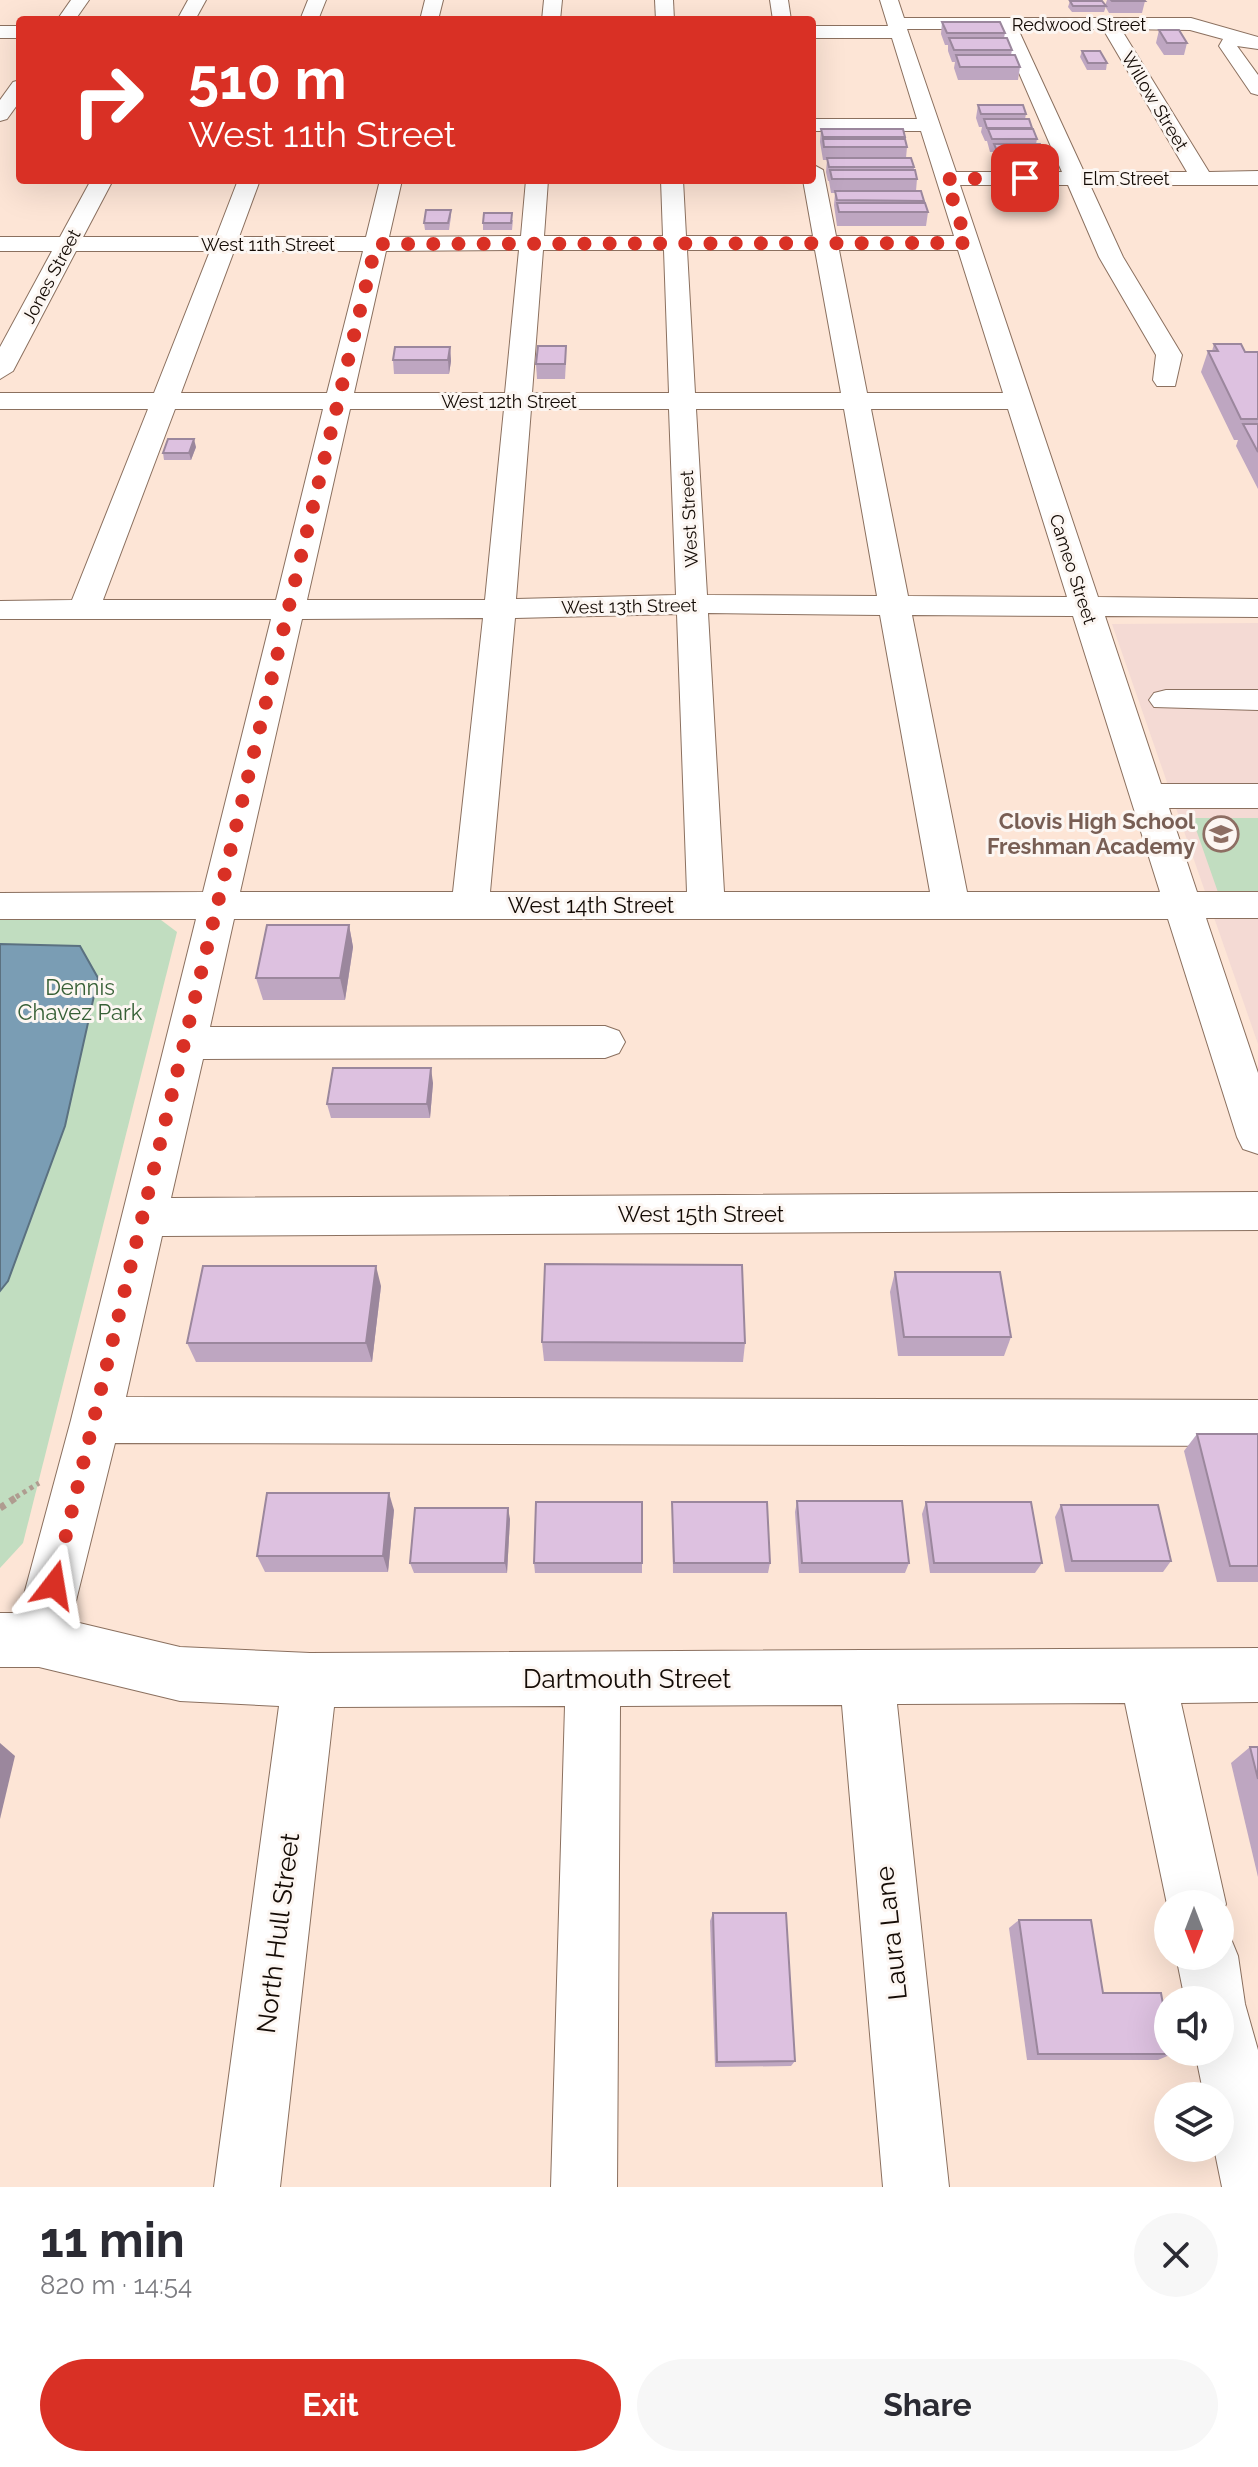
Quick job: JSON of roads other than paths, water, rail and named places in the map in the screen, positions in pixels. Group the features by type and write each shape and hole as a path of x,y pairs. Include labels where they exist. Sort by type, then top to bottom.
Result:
{"street":[{"path":"1199,9 1212,28"},
{"name":"Redwood Street","path":"816,31 895,18 1007,24 1191,24 1258,43"},
{"name":"Cameo Street","path":"895,18 1258,1137"},
{"path":"1007,24 1111,257 1169,355 1166,380"},
{"name":"Willow Street","path":"1109,24 1202,178"},
{"path":"1234,36 1228,46 1258,89"},
{"path":"0,115 16,92"},
{"path":"816,125 929,125"},
{"name":"Elm Street","path":"946,179 1258,178"},
{"name":"Jones Street","path":"0,371 100,184"},
{"path":"84,610 247,184"},
{"path":"20,1640 96,1420 390,184"},
{"path":"470,905 500,609 537,184"},
{"name":"West Street","path":"672,184 706,905"},
{"path":"814,184 951,905"},
{"name":"West 11th Street","path":"0,244 967,243"},
{"name":"West 12th Street","path":"0,401 1019,401"},
{"name":"West 13th Street","path":"0,610 500,609 694,604 1043,604 1086,609 1258,608"},
{"path":"1166,700 1258,700"},
{"path":"1147,796 1258,796"},
{"name":"West 14th Street","path":"0,906 1258,905"},
{"path":"186,1043 605,1042"},
{"name":"West 15th Street","path":"145,1217 1258,1211"},
{"path":"96,1420 1258,1423"},
{"name":"Dartmouth Street","path":"20,1640 180,1674 310,1680 1258,1675"},
{"path":"1147,1676 1193,1890"},
{"path":"584,2187 593,1679"},
{"name":"Laura Lane","path":"867,1679 916,2187"},
{"name":"North Hull Street","path":"247,2187 310,1680"},
{"path":"1230,2066 1255,2187"}],"water":[{"path":"0,944 80,946 98,978 65,1126 8,1281 0,1291"}],"place":[{"name":"Clovis High School Freshman Academy","path":"1221,834"}],"park label":[{"name":"Dennis Chavez Park","path":"80,1000"}]}
